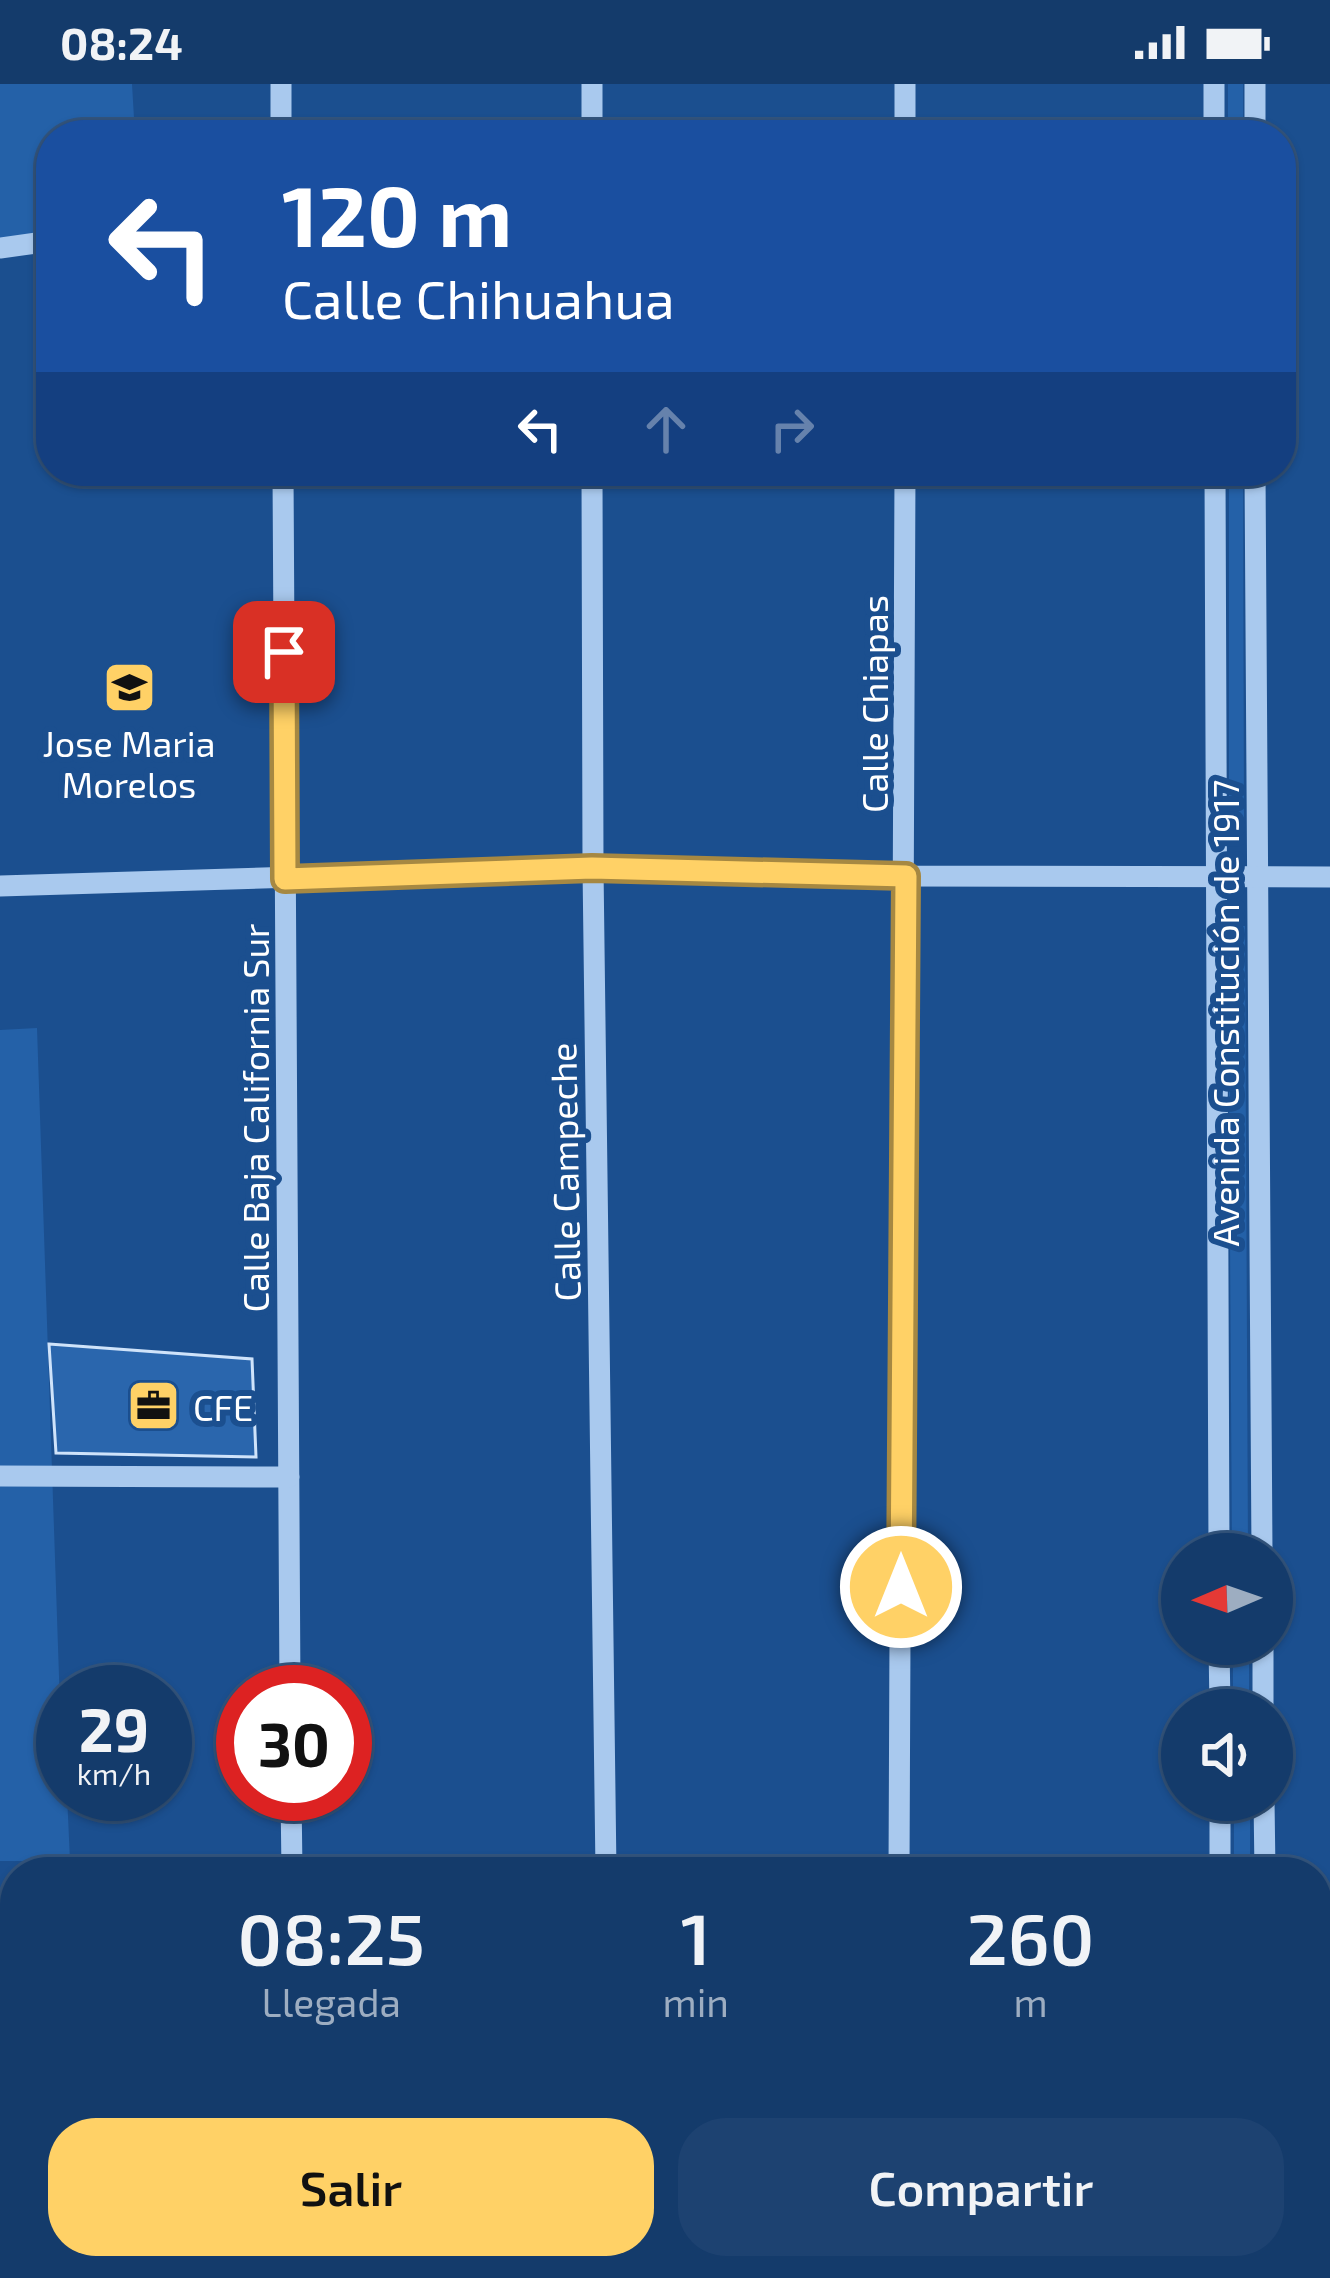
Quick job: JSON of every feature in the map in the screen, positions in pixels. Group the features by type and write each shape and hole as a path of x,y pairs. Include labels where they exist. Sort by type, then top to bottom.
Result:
{"street":[{"path":"281,84 281,120"},
{"path":"592,84 592,120"},
{"path":"904,84 904,120"},
{"path":"1214,84 1214,120"},
{"path":"1255,84 1255,120"},
{"path":"0,248 36,243"},
{"name":"Calle Baja California Sur","path":"283,486 290,1665"},
{"name":"Calle Campeche","path":"592,486 592,868 606,1857"},
{"name":"Calle Chiapas","path":"899,1857 905,486"},
{"name":"Avenida Constitución de 1917","path":"1215,486 1219,1533"},
{"name":"Avenida Constitución de 1917","path":"1255,486 1262,1533"},
{"path":"0,886 592,868 906,876 1330,877"},
{"path":"0,1476 289,1477"},
{"path":"291,1821 292,1857"},
{"path":"1220,1821 1220,1857"},
{"path":"1264,1821 1265,1857"}],"shaded area":[{"path":"0,84 132,84 134,120 36,120 36,243 0,248"},
{"path":"1228,84 1243,84 1243,120 1228,120"},
{"path":"1229,486 1243,486 1244,822 1229,822"},
{"path":"1228,926 1245,926 1248,1533 1232,1533"},
{"path":"37,1028 59,1665 36,1665 36,1821 68,1821 70,1857 0,1857 0,1030"},
{"path":"1233,1665 1249,1665 1249,1689 1233,1689"},
{"path":"1234,1821 1250,1821 1250,1857 1234,1857"}],"building":[{"name":"CFE","path":"49,1344 252,1359 256,1457 56,1453"}],"place":[{"name":"Jose Maria Morelos","path":"129,687"},
{"name":"CFE","path":"154,1406"}],"route":[{"path":"284,652 285,879 592,868 906,876 901,1587"}]}
